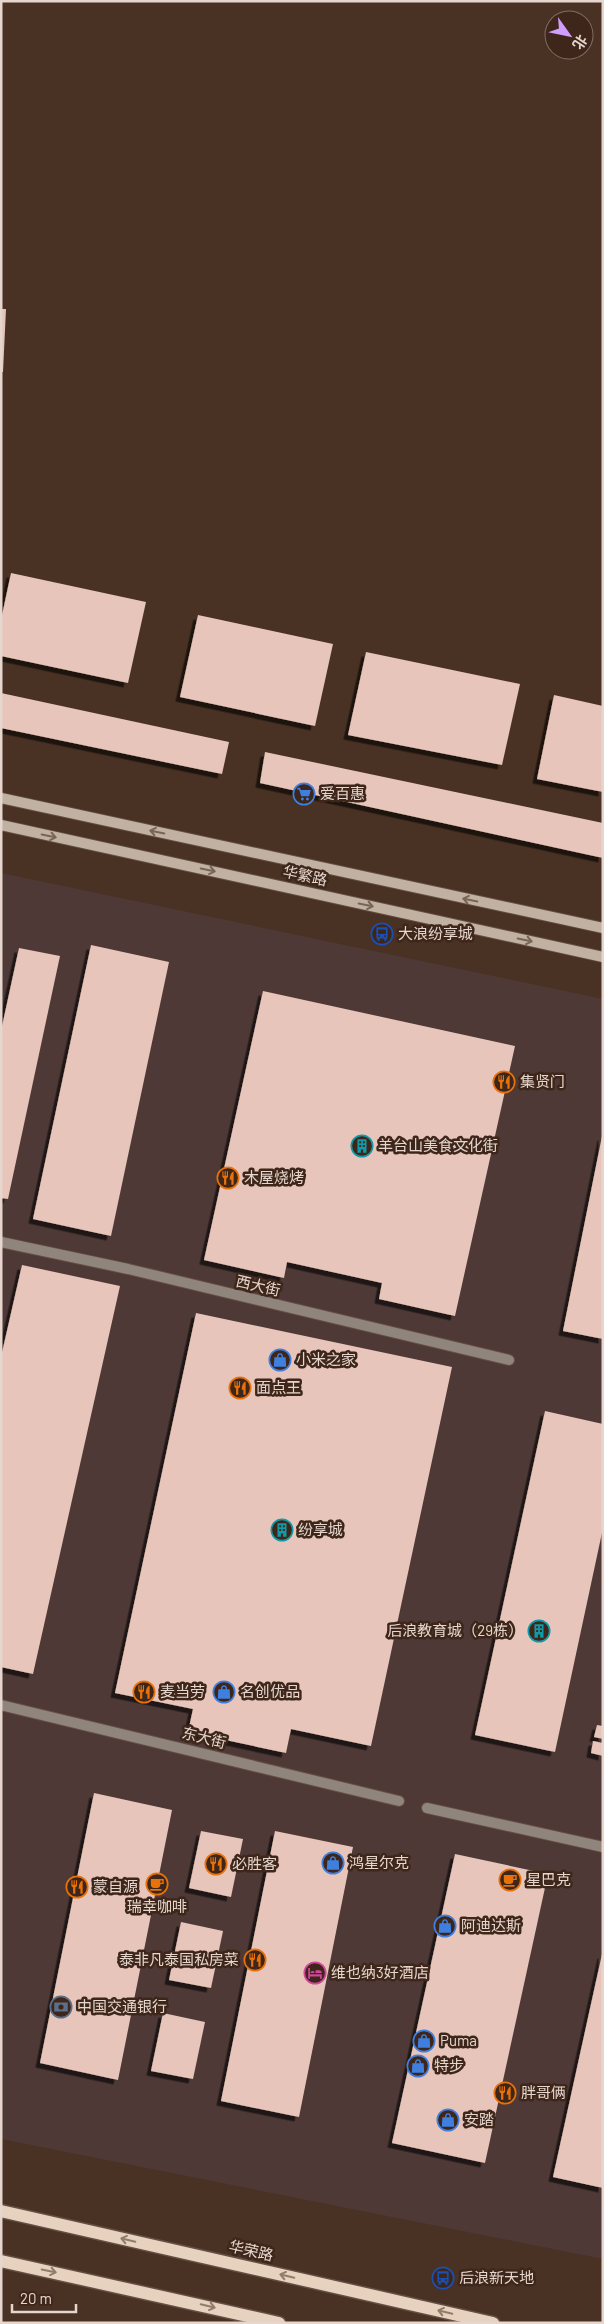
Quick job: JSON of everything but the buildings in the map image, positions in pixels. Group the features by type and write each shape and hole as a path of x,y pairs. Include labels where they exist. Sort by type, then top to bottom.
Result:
{"main road":[{"name":"华繁路","path":"1,798 603,928"},
{"name":"华繁路","path":"1,826 603,957"},
{"name":"华荣路","path":"1,2211 493,2323"},
{"path":"1,2262 280,2323"}],"street":[{"name":"西大街","path":"1,1242 128,1269 509,1360"},
{"name":"东大街","path":"1,1705 399,1801"},
{"path":"427,1808 603,1847"}],"shaded area":[{"path":"1,873 603,999 603,2259 1,2139"}],"place":[{"name":"爱百惠","path":"304,794"},
{"name":"大浪纷享城","path":"382,934"},
{"name":"集贤门","path":"504,1082"},
{"name":"羊台山美食文化街","path":"362,1146"},
{"name":"木屋烧烤","path":"228,1178"},
{"name":"小米之家","path":"280,1360"},
{"name":"面点王","path":"240,1388"},
{"name":"纷享城","path":"282,1530"},
{"name":"后浪教育城（29栋）","path":"539,1631"},
{"name":"麦当劳","path":"144,1692"},
{"name":"名创优品","path":"224,1692"},
{"name":"鸿星尔克","path":"333,1863"},
{"name":"必胜客","path":"216,1864"},
{"name":"星巴克","path":"510,1880"},
{"name":"瑞幸咖啡","path":"157,1884"},
{"name":"蒙自源","path":"77,1887"},
{"name":"阿迪达斯","path":"445,1926"},
{"name":"泰非凡泰国私房菜","path":"255,1960"},
{"name":"维也纳3好酒店","path":"315,1973"},
{"name":"中国交通银行","path":"61,2007"},
{"name":"Puma","path":"424,2041"},
{"name":"特步","path":"418,2066"},
{"name":"胖哥俩","path":"505,2093"},
{"name":"安踏","path":"448,2120"},
{"name":"后浪新天地","path":"443,2278"}]}
